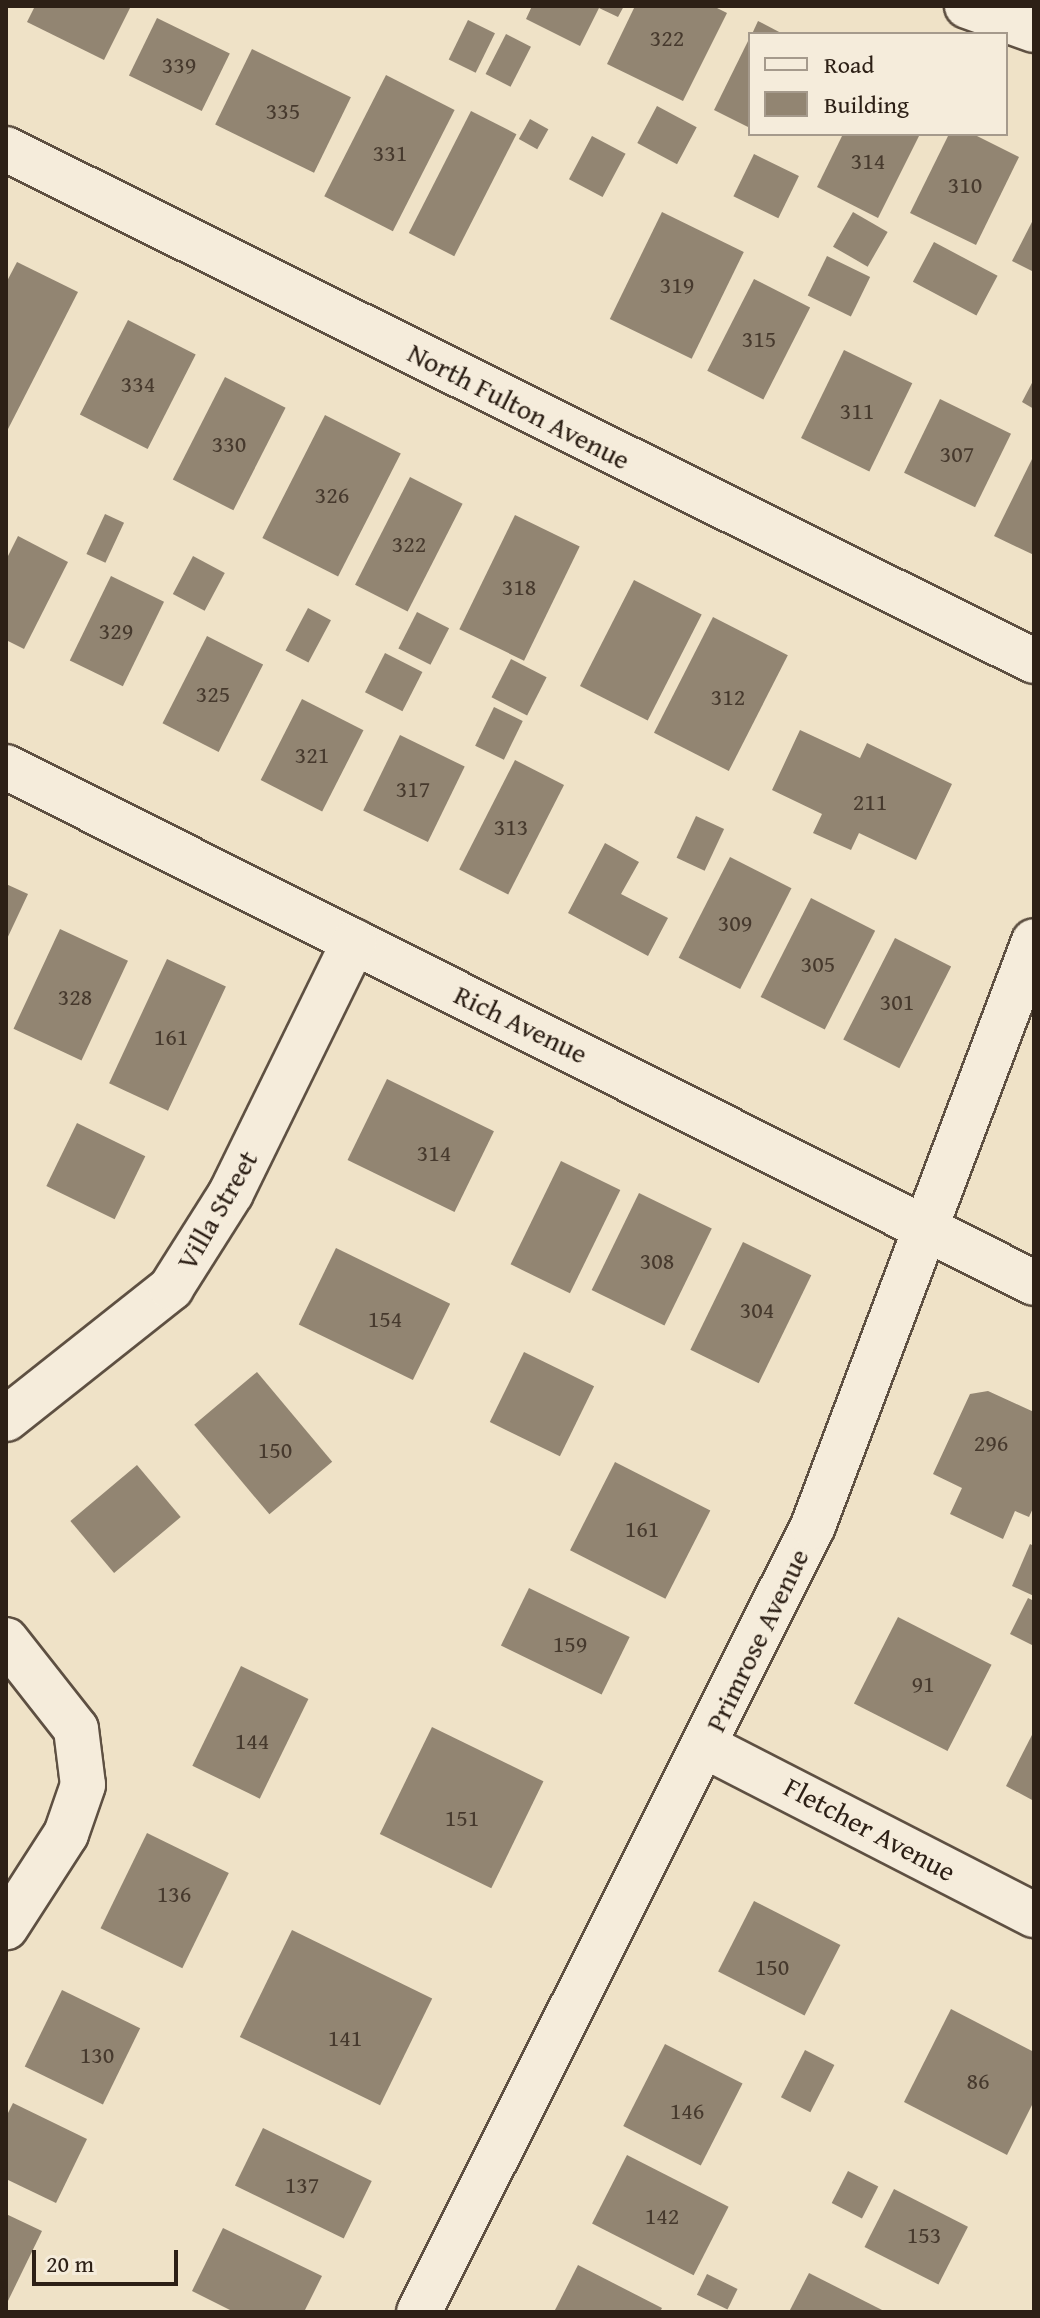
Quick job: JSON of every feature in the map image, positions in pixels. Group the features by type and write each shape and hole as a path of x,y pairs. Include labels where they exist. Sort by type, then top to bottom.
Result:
{"street":[{"path":"971,7 1034,30"},
{"name":"North Fulton Avenue","path":"6,149 1034,661"},
{"name":"Rich Avenue","path":"6,767 875,1199 920,1228 1034,1283"},
{"name":"Primrose Avenue","path":"419,2312 813,1526 920,1228 1034,941"},
{"name":"Villa Street","path":"6,1419 171,1288 231,1193 354,942"},
{"path":"6,1640 76,1729 83,1757 83,1785 66,1834 6,1927"},
{"name":"Fletcher Avenue","path":"705,1746 1034,1915"}],"building":[{"path":"35,6 131,6 104,60 27,22"},
{"path":"532,6 624,6 618,17 599,8 580,46 526,19"},
{"path":"635,6 713,6 727,13 683,101 607,64"},
{"path":"157,18 230,54 202,111 129,76"},
{"path":"468,20 495,33 476,73 449,60"},
{"path":"758,21 779,32 753,32"},
{"path":"506,34 531,47 511,87 486,74"},
{"path":"748,41 748,127 714,110"},
{"path":"252,49 351,97 314,173 215,124"},
{"path":"386,75 455,110 393,231 324,196"},
{"path":"657,106 697,127 677,164 637,143"},
{"path":"471,111 516,134 454,256 409,233"},
{"path":"530,119 548,129 537,149 519,139"},
{"path":"592,136 626,154 603,197 569,179"},
{"path":"842,136 919,136 878,218 817,187"},
{"path":"948,136 977,136 1019,157 976,245 910,213"},
{"path":"754,154 799,176 778,218 733,196"},
{"path":"662,212 744,252 692,359 610,319"},
{"path":"853,212 888,232 868,267 833,247"},
{"path":"1034,218 1034,272 1012,261"},
{"path":"934,242 998,276 976,316 913,282"},
{"path":"827,256 870,277 851,317 808,296"},
{"path":"17,262 78,292 6,433 6,283"},
{"path":"754,279 810,308 763,399 707,371"},
{"path":"128,320 196,355 148,449 80,414"},
{"path":"844,350 912,383 869,471 801,438"},
{"path":"225,377 286,408 233,510 173,479"},
{"path":"1034,379 1034,409 1022,402"},
{"path":"940,399 1011,434 975,507 904,473"},
{"path":"325,415 401,454 338,577 262,538"},
{"path":"1034,455 1034,555 994,536"},
{"path":"410,477 463,504 408,612 355,585"},
{"path":"105,514 124,523 105,563 86,554"},
{"path":"515,515 580,547 524,661 459,629"},
{"path":"18,536 68,562 24,649 6,640 6,560"},
{"path":"193,556 225,573 205,611 173,594"},
{"path":"111,576 164,602 123,686 70,660"},
{"path":"634,580 702,615 648,721 580,686"},
{"path":"308,608 331,620 308,663 285,650"},
{"path":"417,612 449,628 430,665 398,649"},
{"path":"713,617 788,655 729,771 654,733"},
{"path":"207,636 263,665 219,752 163,723"},
{"path":"385,653 422,672 402,711 365,692"},
{"path":"511,659 547,677 527,715 491,697"},
{"path":"302,699 363,730 322,811 261,780"},
{"path":"494,707 523,721 504,760 475,746"},
{"path":"800,730 860,758 867,743 952,784 916,860 859,833 851,850 813,833 822,814 772,790"},
{"path":"400,735 465,767 428,842 363,810"},
{"path":"515,760 564,785 508,895 459,870"},
{"path":"696,816 724,829 705,871 677,858"},
{"path":"605,843 639,862 621,894 668,918 648,956 568,913"},
{"path":"730,857 791,888 740,989 679,958"},
{"path":"6,884 28,894 6,941"},
{"path":"811,898 875,931 825,1030 761,997"},
{"path":"60,929 128,961 81,1060 14,1029"},
{"path":"895,938 951,967 899,1068 843,1040"},
{"path":"167,959 226,986 168,1111 109,1083"},
{"path":"387,1079 494,1131 455,1212 348,1160"},
{"path":"77,1123 145,1156 115,1219 46,1186"},
{"path":"561,1161 620,1190 570,1293 511,1264"},
{"path":"639,1193 712,1229 664,1326 592,1290"},
{"path":"743,1242 811,1275 759,1383 690,1350"},
{"path":"336,1248 450,1304 413,1380 299,1324"},
{"path":"524,1352 594,1386 560,1456 490,1422"},
{"path":"257,1372 332,1462 269,1514 194,1425"},
{"path":"988,1391 1034,1412 1034,1506 1029,1517 1015,1511 1003,1539 950,1514 962,1488 933,1474 970,1394"},
{"path":"615,1462 710,1511 665,1599 570,1550"},
{"path":"137,1465 181,1517 114,1573 70,1521"},
{"path":"1030,1544 1034,1546 1034,1596 1012,1586"},
{"path":"529,1588 630,1637 602,1695 501,1646"},
{"path":"1028,1598 1034,1601 1034,1646 1010,1634"},
{"path":"898,1617 992,1665 948,1751 854,1703"},
{"path":"241,1666 308,1699 260,1799 192,1766"},
{"path":"432,1727 543,1781 491,1888 380,1834"},
{"path":"1034,1731 1034,1801 1006,1786"},
{"path":"147,1833 229,1873 182,1968 101,1928"},
{"path":"754,1901 840,1945 805,2015 718,1971"},
{"path":"292,1930 432,1998 380,2105 240,2037"},
{"path":"62,1990 140,2028 103,2105 25,2066"},
{"path":"951,2009 1034,2052 1034,2101 1007,2155 904,2102"},
{"path":"665,2044 743,2083 701,2165 623,2126"},
{"path":"805,2050 834,2065 810,2112 781,2097"},
{"path":"13,2103 87,2139 56,2203 6,2179 6,2117"},
{"path":"263,2128 372,2181 344,2239 235,2186"},
{"path":"627,2155 729,2207 694,2275 592,2224"},
{"path":"848,2171 878,2186 862,2219 832,2203"},
{"path":"894,2189 968,2227 938,2285 864,2247"},
{"path":"6,2214 42,2231 6,2305"},
{"path":"223,2228 322,2276 304,2312 234,2312 192,2291"},
{"path":"578,2265 662,2308 660,2312 554,2312"},
{"path":"809,2273 886,2312 789,2312"},
{"path":"707,2274 738,2289 727,2310 697,2295"}]}
